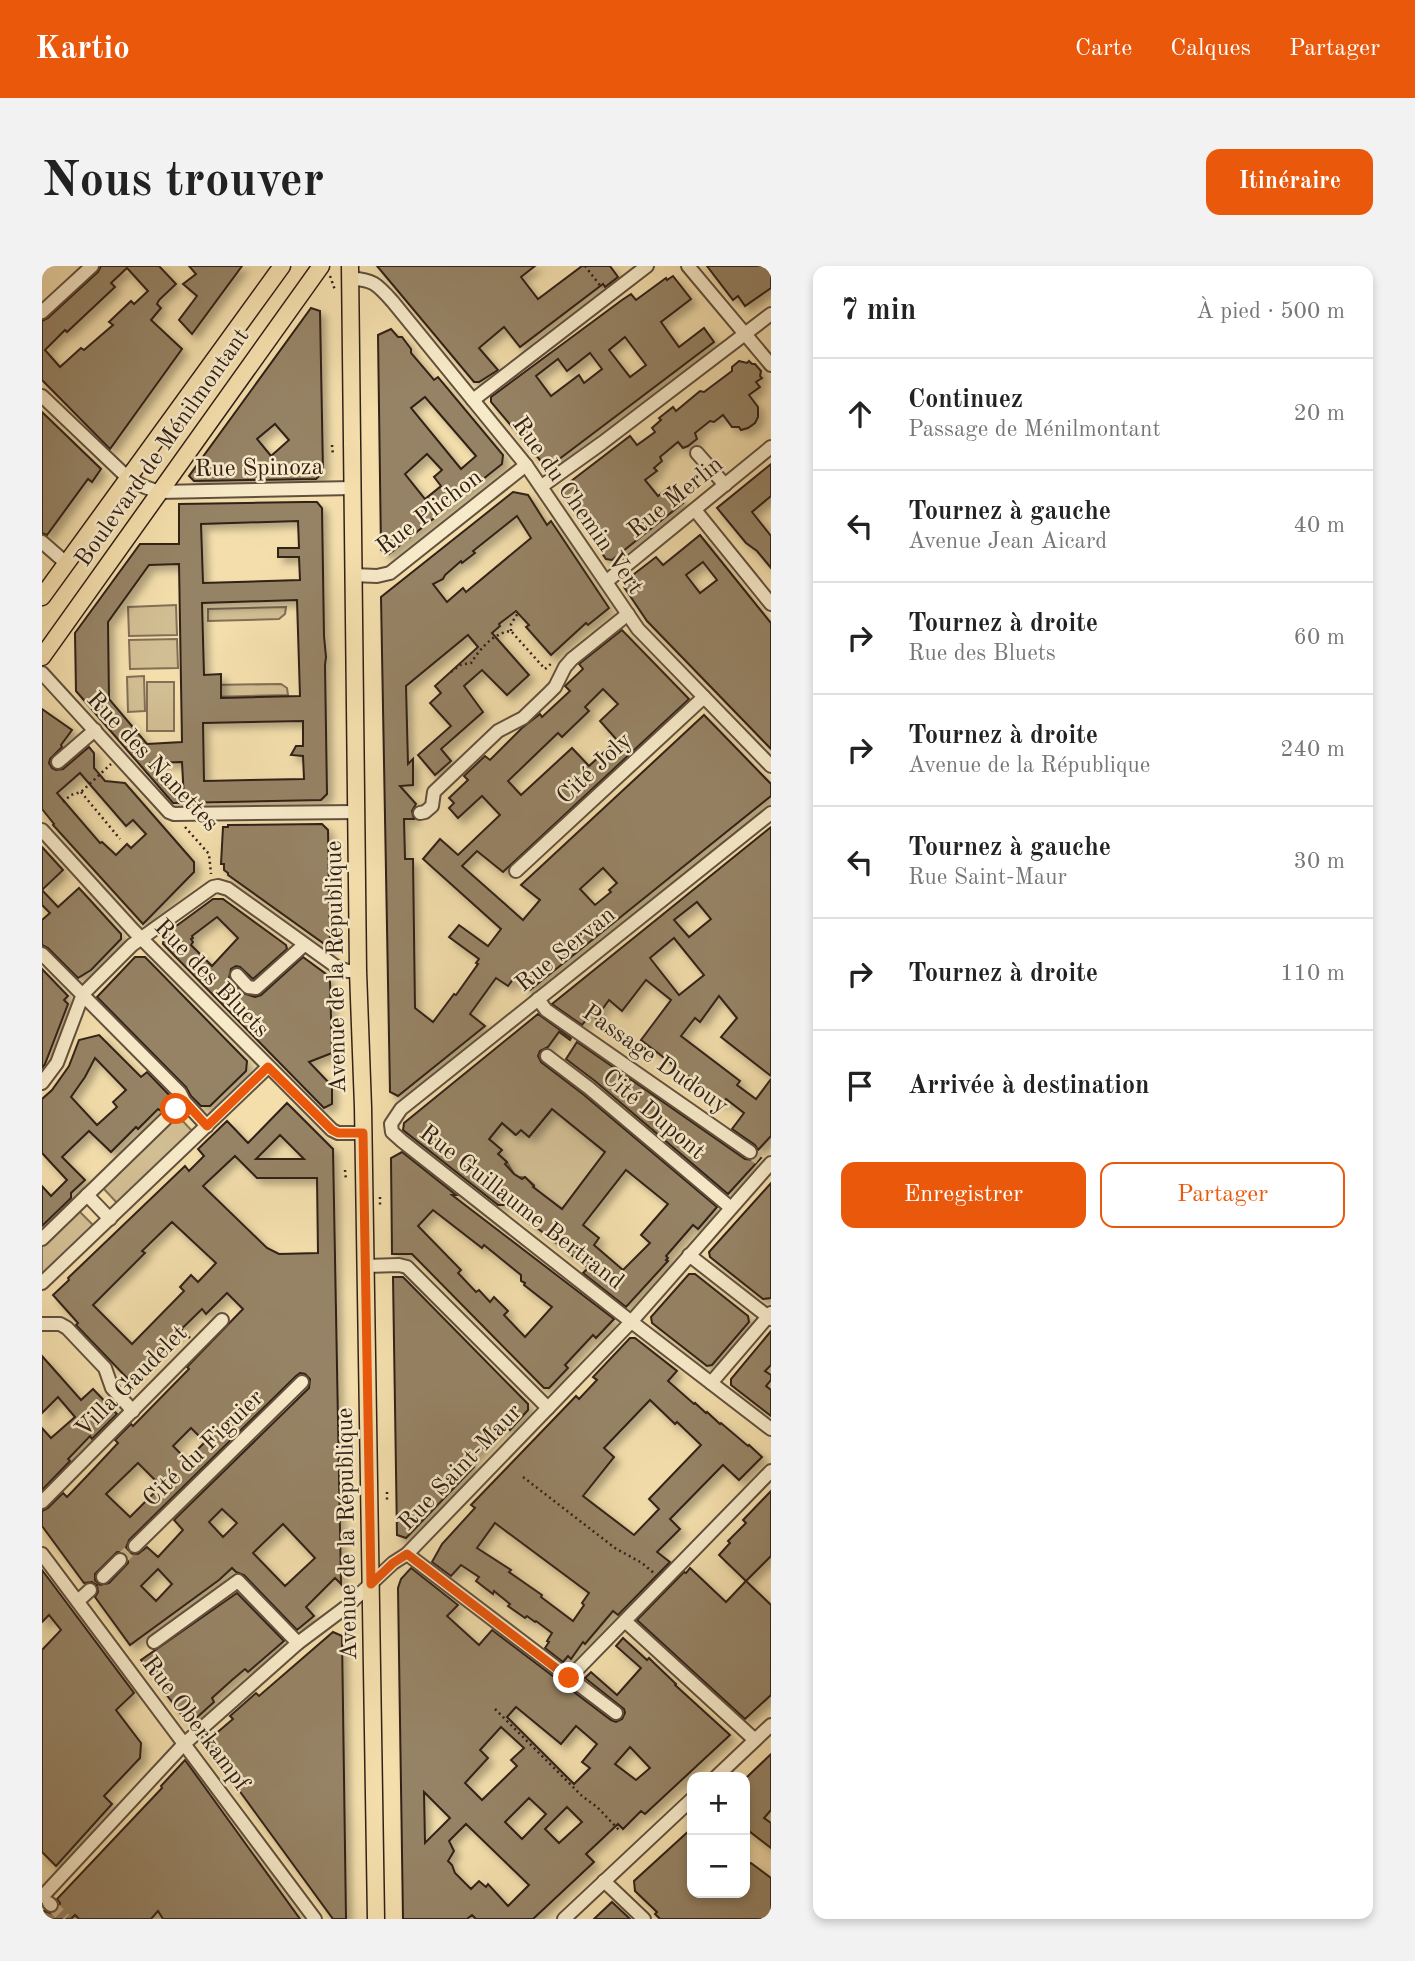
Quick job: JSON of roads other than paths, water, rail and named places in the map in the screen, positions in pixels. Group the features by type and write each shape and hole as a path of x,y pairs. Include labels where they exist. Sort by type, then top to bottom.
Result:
{"main road":[{"name":"Boulevard de Ménilmontant","path":"42,597 282,266"},
{"name":"Boulevard de Ménilmontant","path":"42,657 321,266"},
{"name":"Avenue de la République","path":"346,270 376,1919"}],"street":[{"path":"42,312 92,266"},
{"path":"473,400 647,266"},
{"path":"688,266 771,365"},
{"name":"Rue du Chemin Vert","path":"346,270 368,279 393,302 526,465 639,629 771,766"},
{"path":"541,486 771,314"},
{"name":"Rue Spinoza","path":"42,396 128,478 159,492 352,488"},
{"name":"Rue Merlin","path":"607,581 771,447"},
{"path":"697,453 725,485"},
{"name":"Rue Plichon","path":"353,575 377,576 390,573 526,465"},
{"path":"695,509 771,604"},
{"path":"42,542 66,563"},
{"path":"420,813 432,806 434,792 484,744 504,727 523,718 549,694 572,659 628,614"},
{"name":"Rue des Nanettes","path":"42,673 163,806 174,814 356,812"},
{"name":"Cité Joly","path":"516,871 704,697"},
{"path":"58,762 94,730"},
{"name":"Rue Servan","path":"391,1124 401,1109 771,813"},
{"name":"Rue des Bluets","path":"42,830 107,902 332,1130 338,1133 363,1133"},
{"path":"42,1083 57,1063 83,994 132,945 216,887 228,889 338,968 358,971"},
{"path":"237,975 248,987 256,988 304,945"},
{"path":"42,954 180,1093 207,1126"},
{"name":"Passage Dudouy","path":"538,999 546,1010 557,1018 762,1160"},
{"name":"Cité Dupont","path":"547,1056 589,1088 731,1209"},
{"path":"42,1283 268,1067"},
{"path":"42,1239 184,1101"},
{"name":"Rue Guillaume Bertrand","path":"391,1124 392,1132 402,1141 771,1429"},
{"name":"Rue Saint-Maur","path":"47,1902 184,1744 298,1643 346,1608 393,1563 407,1554 631,1322 731,1209 762,1160"},
{"path":"87,1195 110,1219"},
{"path":"690,1255 770,1316 711,1383"},
{"path":"366,1266 407,1267 548,1408"},
{"name":"Villa Gaudelet","path":"42,1502 222,1320"},
{"path":"42,1324 60,1324 67,1328 105,1368 112,1388 133,1411"},
{"name":"Cité du Figuier","path":"135,1546 302,1382"},
{"path":"571,1676 771,1471"},
{"name":"Rue Oberkampf","path":"42,1554 315,1919"},
{"path":"407,1554 571,1676 616,1713"},
{"path":"103,1577 120,1560"},
{"path":"154,1642 238,1581 298,1643"},
{"path":"78,1601 90,1590"},
{"path":"625,1621 755,1740"},
{"path":"721,1772 771,1725"},
{"path":"564,1919 687,1804"},
{"path":"604,1881 644,1919"}],"tunnel":[{"path":"750,1152 759,1159"},
{"path":"120,1560 135,1546"},
{"path":"51,1905 65,1919"}]}
